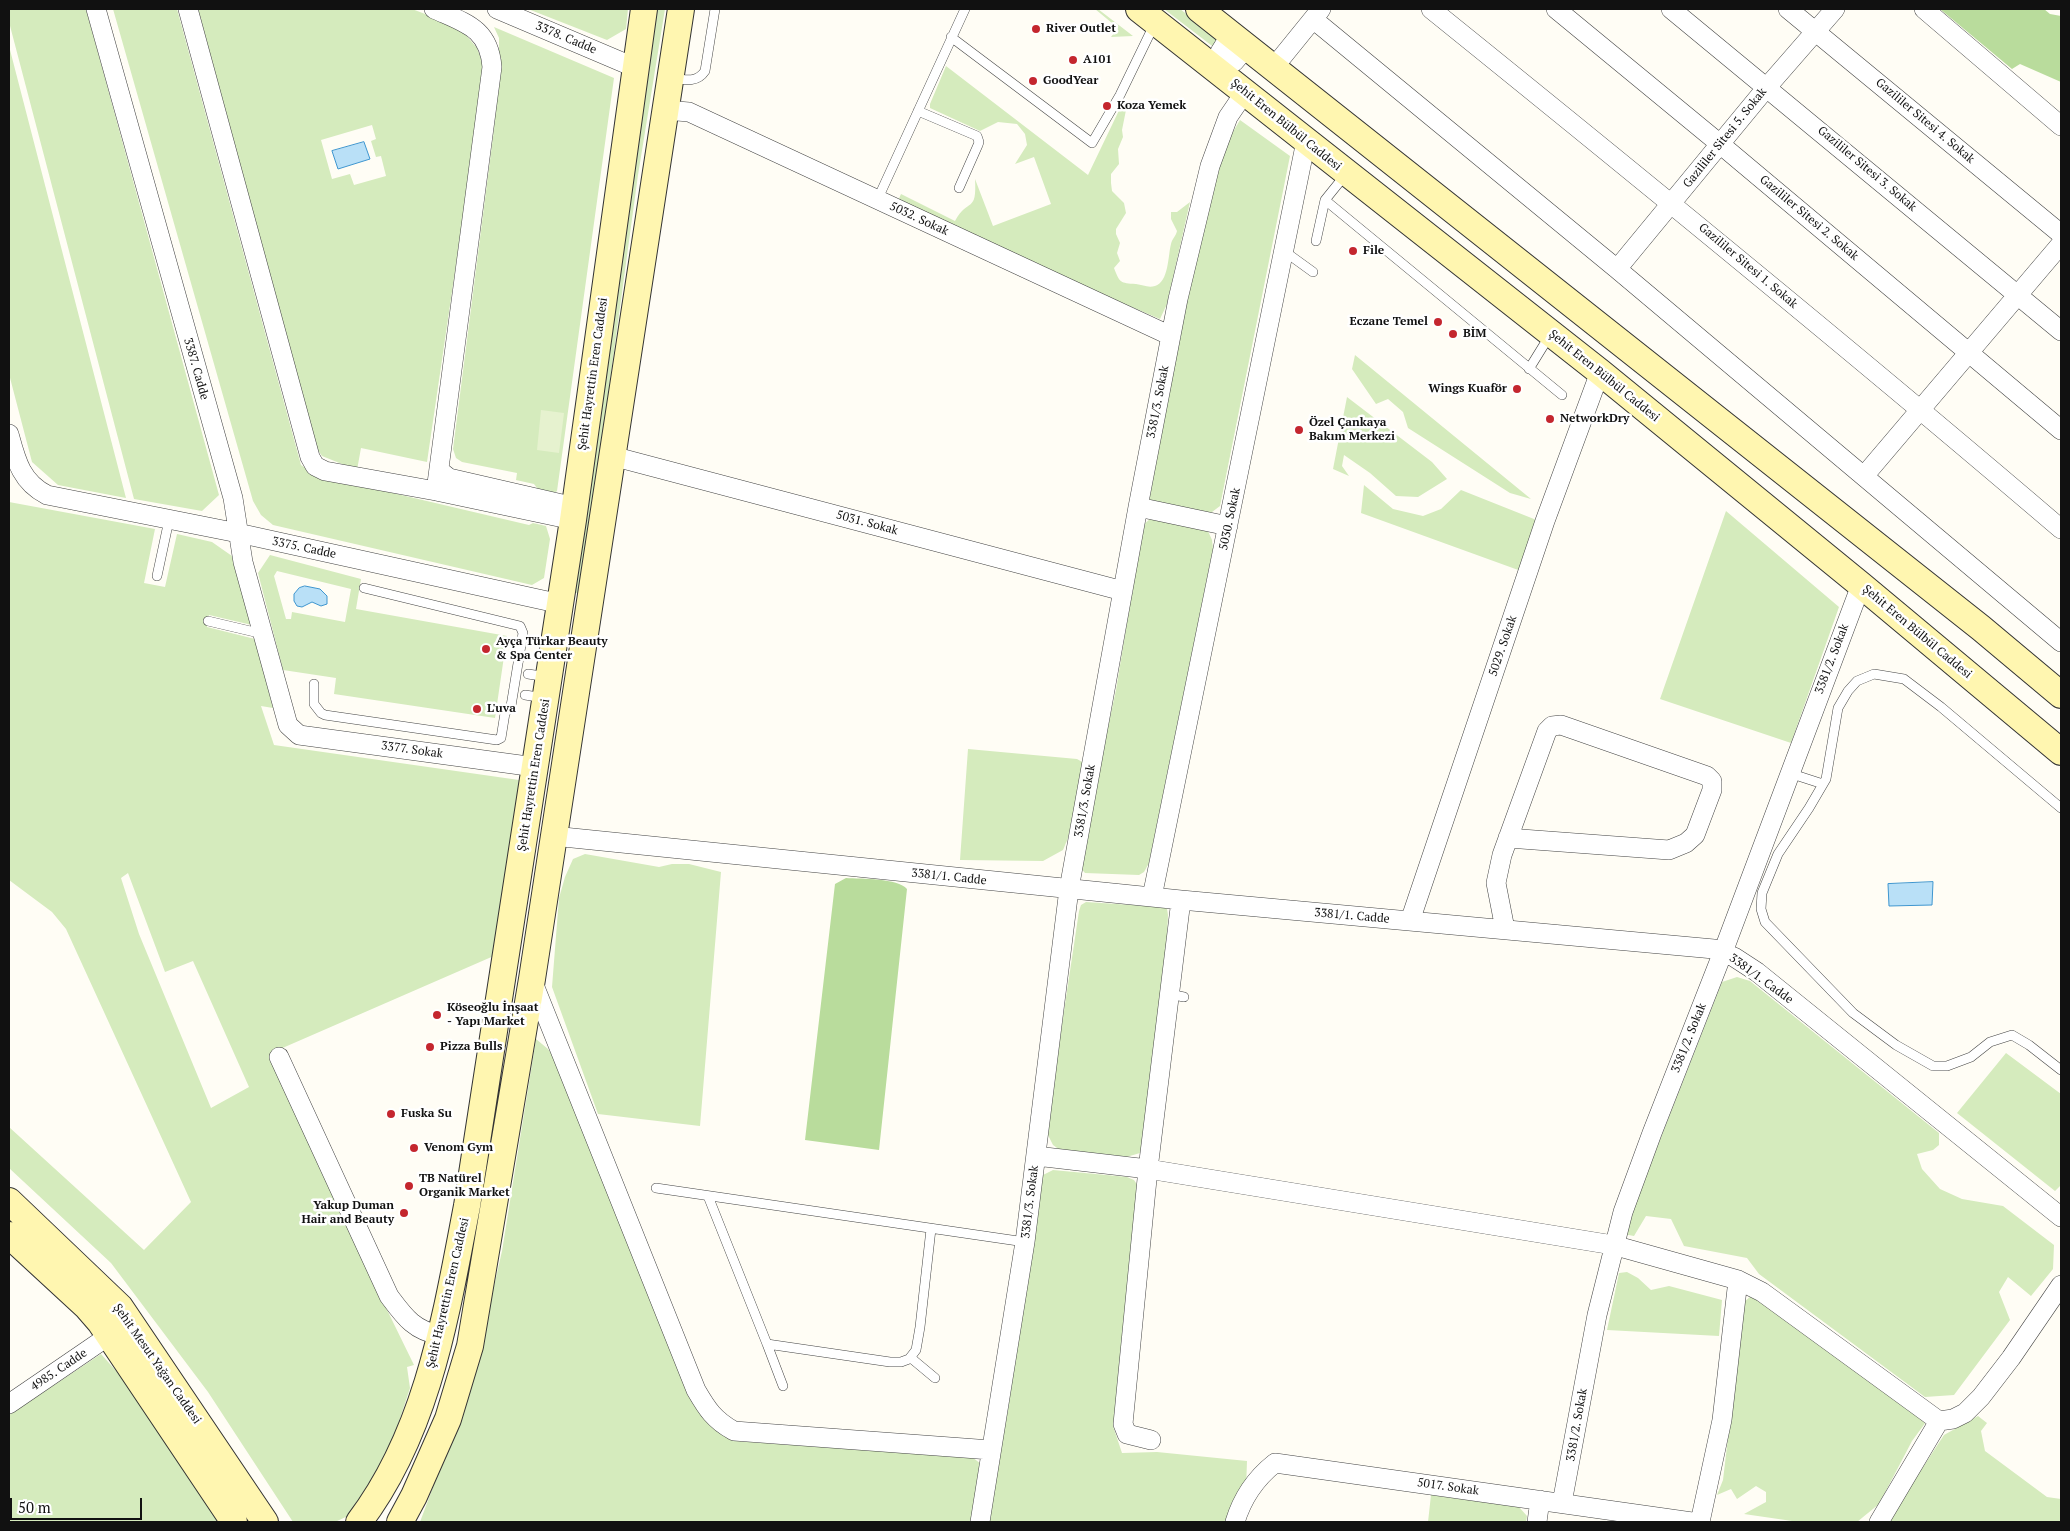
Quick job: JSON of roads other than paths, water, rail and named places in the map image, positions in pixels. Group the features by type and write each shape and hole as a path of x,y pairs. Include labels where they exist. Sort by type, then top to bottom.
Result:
{"main road":[{"name":"Şehit Hayrettin Eren Caddesi","path":"359,1522 376,1500 399,1457 427,1387 468,1206 535,767 528,684 561,604 644,9"},
{"path":"400,1522 414,1496 448,1419 470,1346 532,979 681,9"},
{"path":"1199,9 1914,575 2061,695"},
{"name":"Şehit Eren Bülbül Caddesi","path":"1148,15 1600,372 1889,608 2061,752"},
{"path":"1267,110 1274,67"},
{"path":"1889,608 1914,575"},
{"path":"561,604 588,610"},
{"name":"Şehit Mesut Yağan Caddesi","path":"9,1201 106,1294 120,1328 234,1522"},
{"name":"Şehit Mesut Yağan Caddesi","path":"9,1235 87,1307 120,1328 265,1522"}],"street":[{"name":"3387. Cadde","path":"96,9 233,498 243,562 286,722 291,729"},
{"path":"188,9 312,462 315,466 325,471 574,514"},
{"path":"434,9 472,26 480,33 487,42 491,54 492,67 436,491"},
{"name":"3378. Cadde","path":"497,9 636,68"},
{"name":"Gazililer Sitesi 1. Sokak","path":"1432,9 1672,203 1921,409 2061,529"},
{"name":"Gazililer Sitesi 2. Sokak","path":"1556,9 2061,430"},
{"name":"Gazililer Sitesi 3. Sokak","path":"1671,9 2061,331"},
{"name":"Gazililer Sitesi 4. Sokak","path":"1788,9 2061,234"},
{"name":"Gazililer Sitesi 5. Sokak","path":"1617,269 1767,87 1835,9"},
{"path":"1924,9 2061,126"},
{"path":"1274,67 1317,14 2061,642"},
{"name":"3381/3. Sokak","path":"980,1522 1025,1242 1069,889 1138,507 1178,298 1210,166 1228,118 1245,92"},
{"name":"5032. Sokak","path":"665,110 689,112 1171,336"},
{"name":"5030. Sokak","path":"1152,897 1306,141"},
{"path":"1864,476 2061,244"},
{"name":"5029. Sokak","path":"1410,921 1545,521 1600,372"},
{"name":"3375. Cadde","path":"9,434 16,463 22,474 29,484 47,495 238,533 561,604"},
{"name":"5031. Sokak","path":"612,456 1123,591"},
{"path":"440,471 449,478 574,514"},
{"path":"1138,507 1228,526"},
{"name":"3381/2. Sokak","path":"1562,1503 1597,1315 1622,1212 1724,952 1789,773 1861,585"},
{"path":"1506,929 1496,883 1502,855 1508,838 1547,731 1552,726 1561,724 1707,776 1712,781 1712,790 1695,835 1686,843 1669,850 1508,838"},
{"name":"3377. Sokak","path":"291,729 300,735 535,767"},
{"name":"3381/1. Cadde","path":"553,836 1181,900 1702,947 1724,952 1757,972 2059,1209"},
{"path":"1151,1440 1127,1434 1123,1424 1148,1169 1177,995 1181,900"},
{"path":"532,979 696,1390 707,1409 720,1423 734,1431 991,1450"},
{"path":"279,1058 389,1296 413,1324 427,1333 440,1335"},
{"path":"1036,1156 1148,1169 1613,1245 1738,1280 1770,1298 1940,1421 1953,1419 1965,1413 1981,1397 2012,1358 2061,1285"},
{"path":"1700,1522 1722,1420 1738,1280"},
{"name":"4985. Cadde","path":"9,1404 120,1328"},
{"path":"1879,1522 1940,1421"},
{"name":"5017. Sokak","path":"1235,1522 1240,1507 1252,1487 1267,1469 1275,1463 1562,1503 1635,1518 1692,1522"},
{"path":"1537,1522 1540,1500"}],"lane":[{"path":"670,78 689,80 702,75 705,71 715,9"},
{"path":"880,194 950,38 965,9"},
{"path":"950,38 1092,143 1120,95 1148,15"},
{"path":"918,111 974,135 979,139 959,188"},
{"path":"1316,241 1324,200 1346,173"},
{"path":"1324,200 1562,395"},
{"path":"1284,252 1313,272"},
{"path":"1529,369 1551,333"},
{"path":"156,576 169,520"},
{"path":"314,684 314,704 321,713 497,740 501,738 505,713 528,684 522,633 517,624 364,588"},
{"path":"208,621 262,634"},
{"path":"2061,808 1941,707 1904,679 1874,674 1857,681 1848,691 1838,708 1826,779 1778,854 1762,893 1761,909 1765,922 1853,1013 1896,1045 1933,1066 1947,1066 1972,1057 1990,1042 2012,1035 2030,1046 2061,1070"},
{"path":"1789,773 1823,784"},
{"path":"656,1188 931,1230 1025,1242"},
{"path":"708,1196 783,1386"},
{"path":"767,1344 890,1362 901,1362 910,1358 916,1350 920,1328 931,1230"},
{"path":"910,1358 935,1378"}],"water":[{"path":"364,142 370,159 338,169 332,151"},
{"path":"305,586 320,589 327,596 327,604 321,606 312,602 302,607 297,606 294,601 294,594 299,588"},
{"path":"1933,882 1932,905 1889,906 1888,884"}],"place":[{"name":"River Outlet","path":"1036,29"},
{"name":"A101","path":"1073,60"},
{"name":"GoodYear","path":"1033,81"},
{"name":"Koza Yemek","path":"1107,106"},
{"name":"File","path":"1353,251"},
{"name":"Eczane Temel","path":"1438,322"},
{"name":"BİM","path":"1453,334"},
{"name":"Wings Kuaför","path":"1517,389"},
{"name":"NetworkDry","path":"1550,419"},
{"name":"Özel Çankaya Bakım Merkezi","path":"1299,430"},
{"name":"Ayça Türkar Beauty & Spa Center","path":"486,649"},
{"name":"L'uva","path":"477,709"},
{"name":"Köseoğlu İnşaat - Yapı Market","path":"437,1015"},
{"name":"Pizza Bulls","path":"430,1047"},
{"name":"Fuska Su","path":"391,1114"},
{"name":"Venom Gym","path":"414,1148"},
{"name":"TB Natürel Organik Market","path":"409,1186"},
{"name":"Yakup Duman Hair and Beauty","path":"404,1213"}]}
